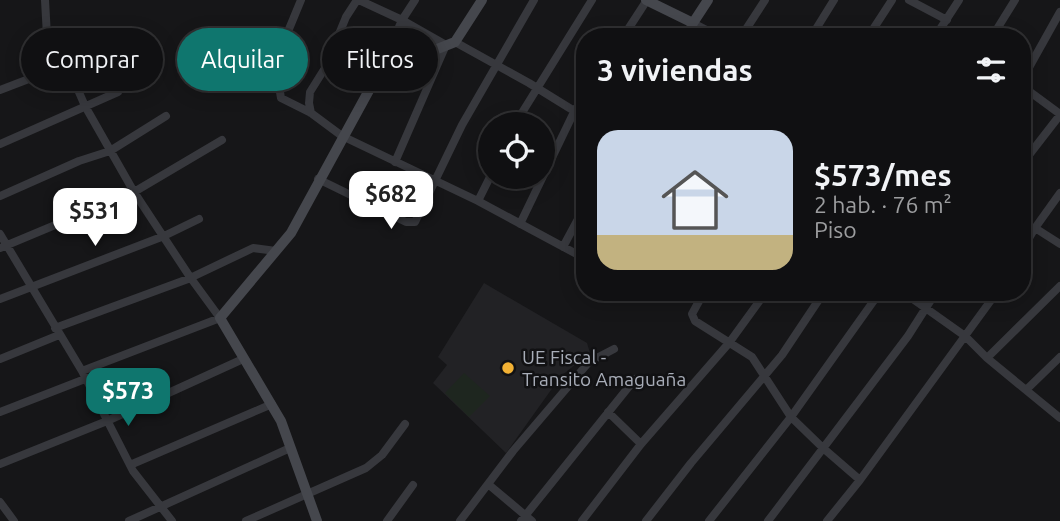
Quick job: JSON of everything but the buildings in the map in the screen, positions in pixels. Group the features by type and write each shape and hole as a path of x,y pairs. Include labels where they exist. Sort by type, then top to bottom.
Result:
{"street":[{"path":"45,0 47,28"},
{"path":"301,0 275,63 281,98 311,113 342,136 435,179 576,254"},
{"path":"311,113 310,92 325,68 346,17 358,0 495,64 574,112"},
{"path":"398,28 415,0"},
{"path":"395,162 451,44 482,0"},
{"path":"318,179 412,224 415,222 495,64 534,0"},
{"path":"522,112 592,0"},
{"path":"629,28 647,0 703,28"},
{"path":"690,28 708,0"},
{"path":"747,28 765,0"},
{"path":"817,28 834,0"},
{"path":"874,28 892,0"},
{"path":"909,0 947,20"},
{"path":"941,28 959,0"},
{"path":"998,28 1015,0"},
{"path":"1031,64 1060,12"},
{"path":"438,49 451,44"},
{"path":"0,90 21,82"},
{"path":"79,91 135,192 190,278 220,318 272,404 281,421 317,521"},
{"path":"0,412 220,318 291,233 368,91"},
{"path":"0,144 118,92"},
{"path":"1031,93 1060,114 1031,152"},
{"path":"520,224 576,109"},
{"path":"0,196 79,161 110,151 166,116"},
{"path":"4,246 135,192 222,140"},
{"path":"478,201 484,189"},
{"path":"1031,234 1060,193"},
{"path":"0,299 164,236 200,219"},
{"path":"563,247 576,223"},
{"path":"1035,228 1060,244"},
{"path":"0,234 4,246 34,287 57,332 84,375 130,465 172,521"},
{"path":"0,359 57,332 190,278 253,248 276,251"},
{"path":"987,358 1060,286"},
{"path":"698,301 692,314 695,321 752,357 791,416 860,480"},
{"path":"582,521 640,444 729,343 759,301"},
{"path":"646,521 766,375 818,301"},
{"path":"709,521 791,416 874,301"},
{"path":"916,301 965,336 987,358 1060,418"},
{"path":"768,521 931,301"},
{"path":"827,521 991,301"},
{"path":"460,521 589,362 614,349"},
{"path":"1026,390 1060,357"},
{"path":"0,464 107,421 243,359"},
{"path":"488,484 526,519 635,379"},
{"path":"130,465 272,404"},
{"path":"608,412 640,444"},
{"path":"246,521 366,468 382,455 405,424"},
{"path":"129,521 290,448"},
{"path":"387,521 413,485"},
{"path":"0,502 4,516 14,521"}],"shaded area":[{"name":"UE Fiscal - Transito Amaguaña","path":"484,283 587,343 590,353 561,376 506,453 433,383 447,365 438,357"},
{"path":"464,373 490,396 469,417 445,393"}],"place":[{"name":"UE Fiscal - Transito Amaguaña","path":"508,368"}]}
